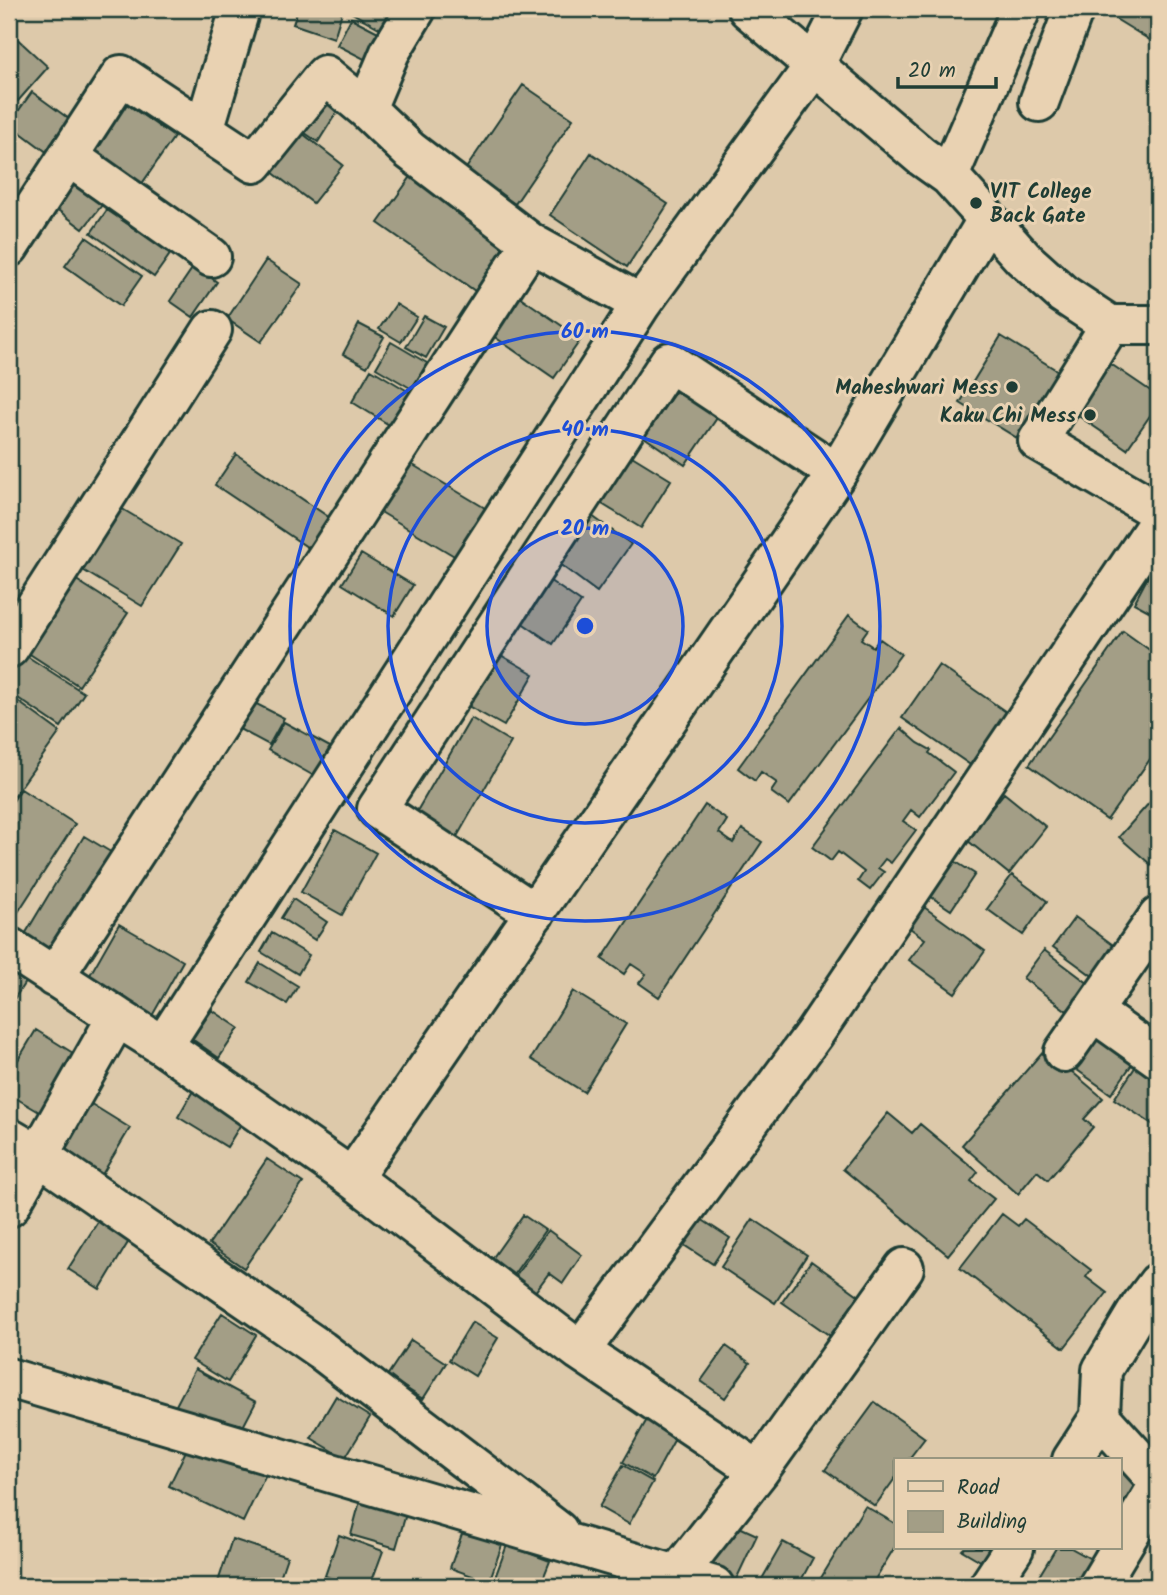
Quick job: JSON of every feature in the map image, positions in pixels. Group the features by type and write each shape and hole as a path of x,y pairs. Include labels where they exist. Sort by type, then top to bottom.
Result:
{"street":[{"path":"366,109 390,52 416,9"},
{"path":"748,9 921,156 949,176 1023,258 1063,294 1110,325 1158,325"},
{"path":"163,1046 641,304 814,66 843,9"},
{"path":"949,176 1021,9"},
{"path":"1039,102 1074,9"},
{"path":"204,130 238,16"},
{"path":"9,247 121,75 254,163 325,75 409,150 531,243 641,304"},
{"path":"68,156 211,257"},
{"path":"352,1178 837,473 987,220"},
{"path":"54,977 531,243"},
{"path":"1110,325 1038,441 1158,511"},
{"path":"9,648 212,330"},
{"path":"535,913 377,809 669,362 837,473"},
{"path":"580,1351 814,1034 1158,523"},
{"path":"1064,1052 1158,917"},
{"path":"9,947 163,1046 352,1178 580,1351 759,1471"},
{"path":"1092,1011 1158,1058"},
{"path":"9,1207 23,1146 117,1017"},
{"path":"23,1146 321,1350 577,1545"},
{"path":"677,1575 759,1471 904,1268"},
{"path":"1073,1458 1100,1417 1102,1370 1140,1307 1158,1283"},
{"path":"9,1378 714,1586"},
{"path":"1100,1417 1158,1481"},
{"path":"1122,1546 1158,1486"},
{"path":"989,1586 1013,1550"},
{"path":"1098,1586 1120,1550"}],"building":[{"path":"298,9 332,9 342,12 334,38 293,24"},
{"path":"345,9 386,9 398,15 388,33"},
{"path":"1120,9 1158,9 1158,45 1114,18"},
{"path":"351,18 386,36 372,63 337,45"},
{"path":"12,34 48,67 18,101 9,93 9,38"},
{"path":"523,85 573,119 515,204 465,170"},
{"path":"32,92 76,124 52,156 9,124"},
{"path":"320,95 340,107 318,142 298,128"},
{"path":"118,98 174,137 141,185 85,146"},
{"path":"298,130 343,165 313,203 268,169"},
{"path":"591,153 668,204 627,267 550,215"},
{"path":"415,171 514,241 478,293 378,223"},
{"path":"65,177 102,205 83,229 46,201"},
{"path":"107,210 171,253 154,277 91,233"},
{"path":"86,237 142,276 121,306 65,266"},
{"path":"266,260 302,284 261,342 227,319"},
{"path":"194,266 217,282 193,317 170,301"},
{"path":"513,292 581,339 554,378 486,331"},
{"path":"396,304 417,317 401,342 379,329"},
{"path":"424,316 444,327 426,358 406,347"},
{"path":"359,324 384,337 367,367 343,354"},
{"path":"1001,336 1063,374 1022,441 960,403"},
{"path":"391,342 427,363 412,389 376,368"},
{"path":"1099,356 1158,396 1158,404 1127,449 1064,406"},
{"path":"371,369 411,393 391,426 352,402"},
{"path":"678,388 719,415 685,465 644,437"},
{"path":"627,453 671,480 641,528 597,501"},
{"path":"236,454 333,520 313,551 215,485"},
{"path":"403,459 490,511 461,560 374,508"},
{"path":"119,507 181,544 142,606 81,569"},
{"path":"592,516 631,544 597,592 558,563"},
{"path":"361,554 413,585 394,616 342,584"},
{"path":"1158,558 1158,616 1134,603"},
{"path":"67,574 128,613 79,686 19,647"},
{"path":"540,574 581,602 553,644 512,616"},
{"path":"849,615 868,629 861,639 873,647 880,639 901,654 789,805 771,792 777,783 761,772 755,781 738,768"},
{"path":"1123,631 1158,656 1158,748 1107,820 1029,765"},
{"path":"490,649 534,674 504,726 461,702"},
{"path":"22,653 84,693 61,727 9,692 9,673"},
{"path":"939,665 1009,714 972,766 902,718"},
{"path":"9,695 60,732 14,796 9,792"},
{"path":"245,698 284,718 269,745 230,724"},
{"path":"471,718 511,742 454,842 413,818"},
{"path":"284,722 330,747 314,776 268,750"},
{"path":"901,728 931,750 929,753 954,772 920,817 911,810 903,821 916,830 891,863 885,859 878,868 884,872 870,890 858,881 864,872 838,852 831,861 812,847"},
{"path":"21,789 75,824 9,926 9,807"},
{"path":"1004,793 1046,827 1009,874 967,840"},
{"path":"1158,793 1158,871 1119,837"},
{"path":"705,805 727,820 719,833 733,843 742,829 762,842 659,997 639,983 646,974 631,964 624,974 602,959"},
{"path":"335,830 376,853 342,915 301,892"},
{"path":"84,836 114,854 55,954 24,936"},
{"path":"945,855 975,874 951,910 921,890"},
{"path":"1012,875 1047,901 1023,935 987,909"},
{"path":"293,899 327,922 315,940 281,918"},
{"path":"917,902 985,951 955,993 909,960 925,939 903,923"},
{"path":"1075,917 1120,950 1098,980 1053,947"},
{"path":"119,924 183,961 152,1016 87,980"},
{"path":"272,933 309,955 298,974 261,952"},
{"path":"1044,950 1089,984 1067,1011 1023,978"},
{"path":"9,963 29,976 9,1007"},
{"path":"260,963 298,986 287,1004 249,982"},
{"path":"573,991 626,1024 584,1092 531,1059"},
{"path":"212,1010 239,1028 219,1058 192,1039"},
{"path":"1086,1026 1135,1060 1111,1094 1063,1060"},
{"path":"36,1030 81,1058 46,1116 9,1094 9,1075"},
{"path":"1045,1049 1103,1098 1084,1119 1093,1127 1048,1180 1037,1171 1018,1194 962,1145"},
{"path":"1138,1063 1158,1077 1158,1128 1114,1099"},
{"path":"194,1089 244,1119 227,1147 178,1117"},
{"path":"80,1097 130,1128 97,1183 46,1152"},
{"path":"888,1113 912,1133 920,1124 978,1172 971,1181 994,1199 948,1255 843,1169"},
{"path":"267,1159 303,1183 244,1268 209,1244"},
{"path":"687,1210 730,1238 713,1264 670,1236"},
{"path":"104,1212 135,1231 100,1289 68,1269"},
{"path":"1002,1214 1018,1226 1024,1219 1091,1270 1086,1277 1107,1293 1064,1348 960,1268"},
{"path":"523,1215 545,1230 502,1291 480,1276"},
{"path":"753,1219 807,1255 775,1303 721,1267"},
{"path":"548,1230 582,1255 563,1283 549,1273 524,1307 504,1292"},
{"path":"811,1261 865,1300 836,1340 782,1302"},
{"path":"222,1313 256,1335 228,1382 192,1360"},
{"path":"472,1322 498,1338 475,1376 449,1360"},
{"path":"411,1340 446,1363 423,1399 387,1376"},
{"path":"726,1346 750,1363 725,1398 701,1381"},
{"path":"195,1369 256,1402 235,1442 174,1409"},
{"path":"336,1396 370,1417 345,1458 311,1438"},
{"path":"875,1402 925,1438 910,1458 894,1458 894,1480 875,1506 825,1470"},
{"path":"649,1416 678,1433 653,1479 623,1462"},
{"path":"193,1436 267,1472 243,1522 169,1486"},
{"path":"623,1465 653,1482 629,1524 599,1507"},
{"path":"1122,1471 1143,1485 1122,1521"},
{"path":"360,1501 406,1514 396,1548 351,1535"},
{"path":"865,1506 894,1523 894,1548 871,1586 816,1586"},
{"path":"1158,1512 1158,1541 1145,1532"},
{"path":"724,1520 757,1535 734,1584 701,1569"},
{"path":"463,1531 502,1545 489,1582 450,1568"},
{"path":"339,1535 383,1551 370,1586 353,1586 325,1576"},
{"path":"232,1539 287,1557 277,1586 230,1586 218,1582"},
{"path":"783,1542 813,1558 798,1586 758,1586"},
{"path":"507,1545 550,1561 540,1586 501,1586 493,1583"},
{"path":"962,1550 1000,1550 989,1566"},
{"path":"1055,1550 1075,1550 1098,1563 1084,1586 1033,1586"},
{"path":"952,1580 964,1586 949,1586"},
{"path":"408,1581 426,1586 406,1586"}],"place":[{"name":"VIT College Back Gate","path":"976,203"},
{"name":"Maheshwari Mess","path":"1012,387"},
{"name":"Kaku Chi Mess","path":"1090,415"}]}
